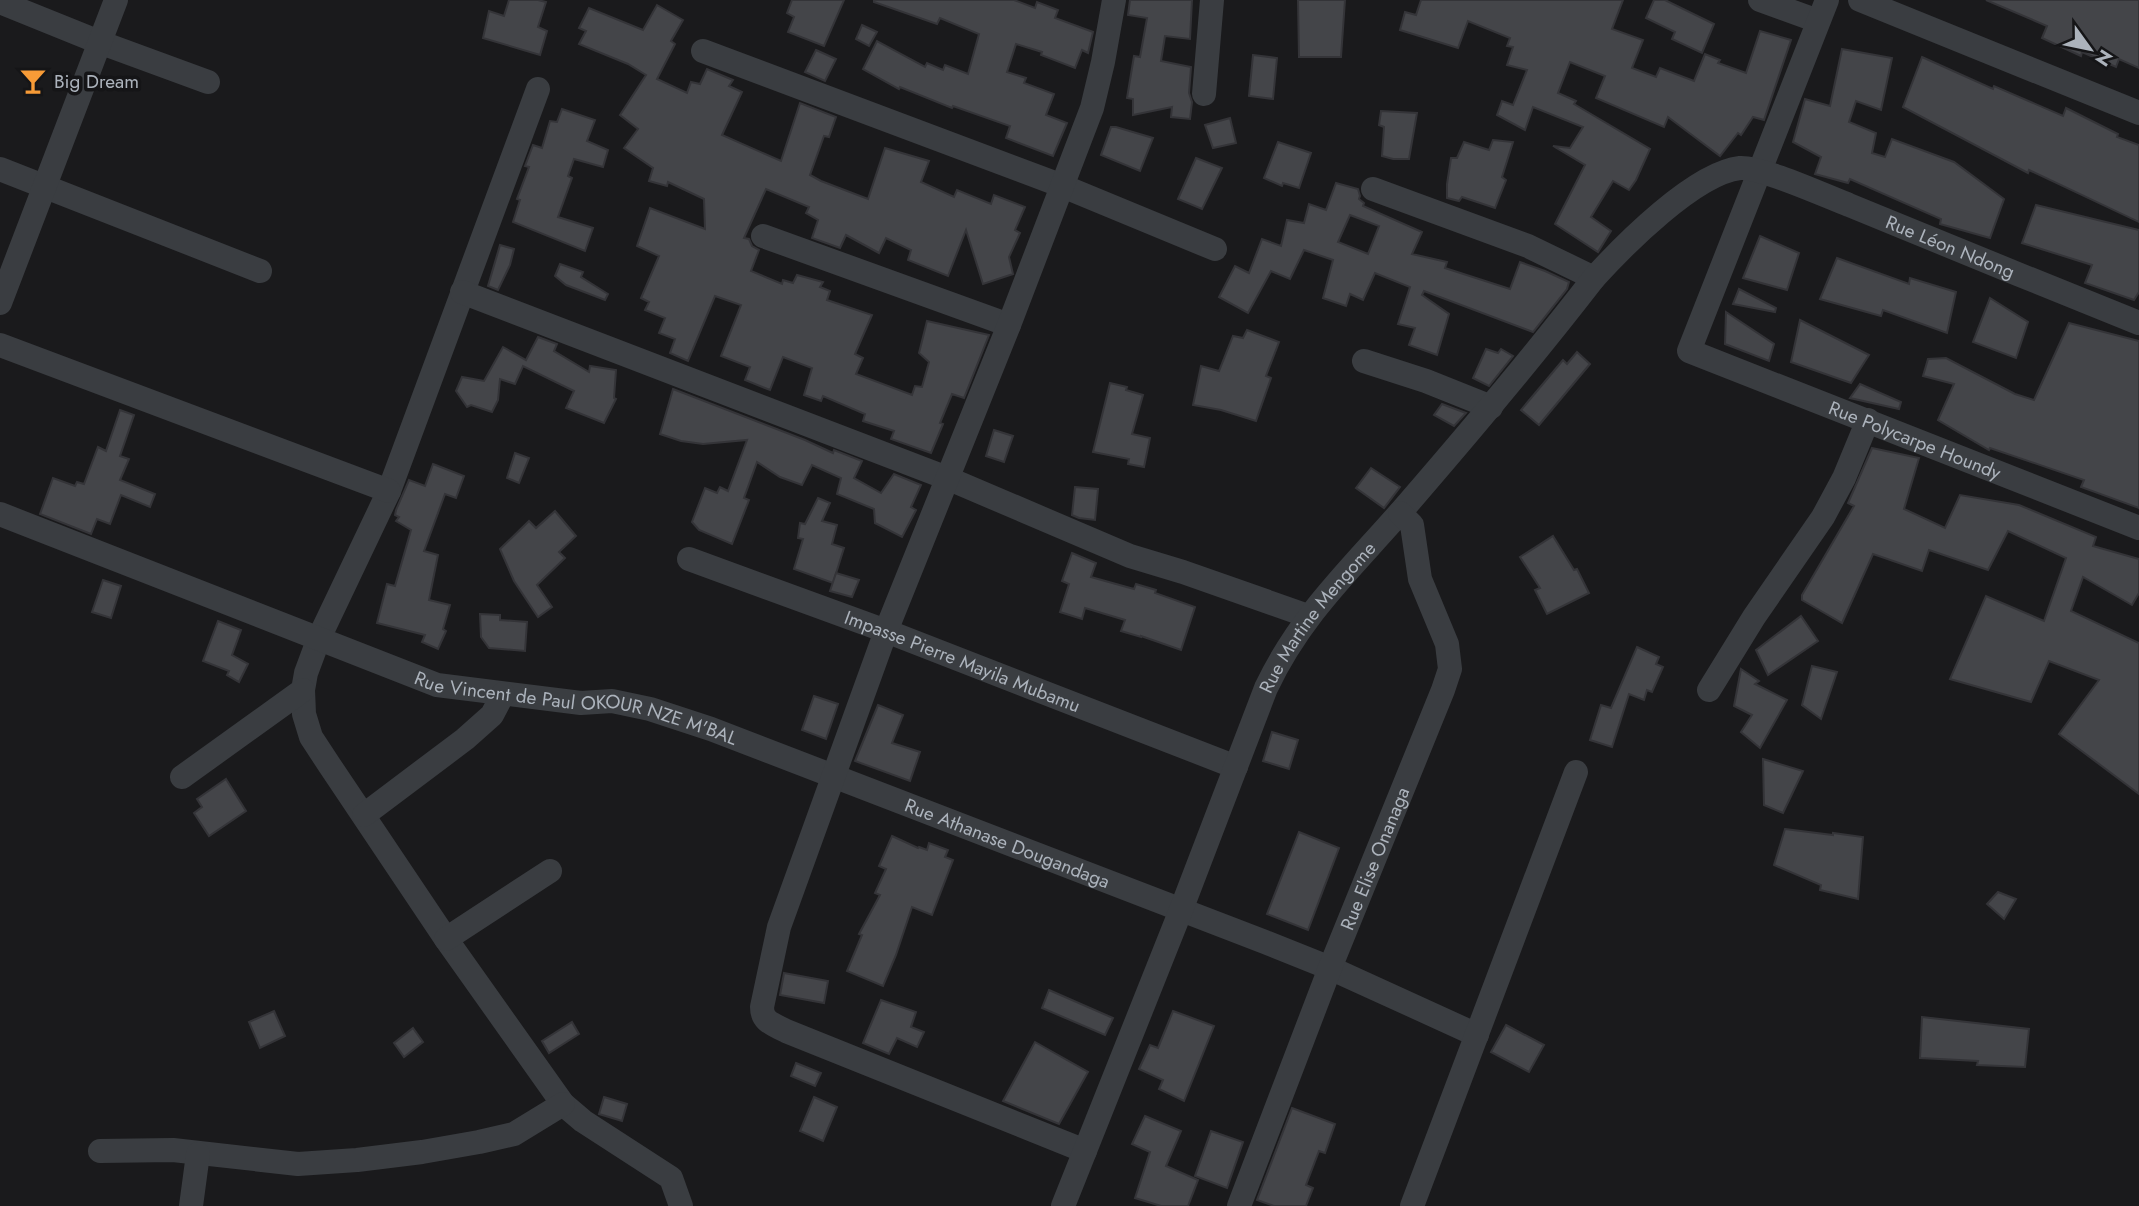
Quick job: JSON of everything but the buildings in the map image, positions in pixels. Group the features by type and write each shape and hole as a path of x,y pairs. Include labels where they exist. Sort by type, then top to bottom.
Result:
{"street":[{"path":"0,303 116,0"},
{"path":"1085,1151 786,1031 763,1018 762,999 779,927 886,631 1009,325 1091,108 1103,62 1114,0"},
{"path":"1205,94 1212,0"},
{"path":"1760,0 1822,11 1760,172"},
{"path":"1860,0 2139,113"},
{"path":"0,2 208,82"},
{"path":"703,51 1060,185 1215,249"},
{"path":"538,89 389,491 319,638 306,673 303,690 304,714 311,737 446,939 563,1104 583,1121 671,1178 681,1206"},
{"name":"Rue Martine Mengome","path":"1063,1206 1279,660 1308,616 1491,407 1594,278 1633,239 1688,193 1727,171 1743,167 1760,172"},
{"path":"0,169 260,271"},
{"name":"Rue Léon Ndong","path":"1760,172 1801,186 2139,323"},
{"name":"Rue Polycarpe Houndy","path":"1760,172 1689,351 2139,528"},
{"path":"1373,189 1528,246 1594,278"},
{"path":"763,236 1009,325"},
{"path":"462,292 947,478 1130,556 1308,616"},
{"path":"0,345 389,491"},
{"path":"1364,361 1426,381 1491,407"},
{"path":"1709,690 1754,617 1823,517 1844,478 1868,420"},
{"name":"Rue Elise Onanaga","path":"1239,1206 1330,968 1450,669 1447,643 1420,579 1412,525 1400,513"},
{"name":"Rue Vincent de Paul OKOUR NZE M'BAL","path":"0,514 437,685 581,703 612,701 650,709 834,776"},
{"name":"Impasse Pierre Mayila Mubamu","path":"690,559 886,631 1236,766"},
{"path":"182,777 303,690"},
{"path":"364,815 465,739 492,715 503,694"},
{"path":"1412,1206 1576,772"},
{"name":"Rue Athanase Dougandaga","path":"834,776 1330,968 1477,1035"},
{"path":"446,939 550,871"},
{"path":"100,1151 173,1150 298,1164 422,1152 514,1134 563,1104"},
{"path":"191,1206 198,1154"},
{"path":"658,1206 671,1178"}],"place":[{"name":"Big Dream","path":"33,81"}]}
